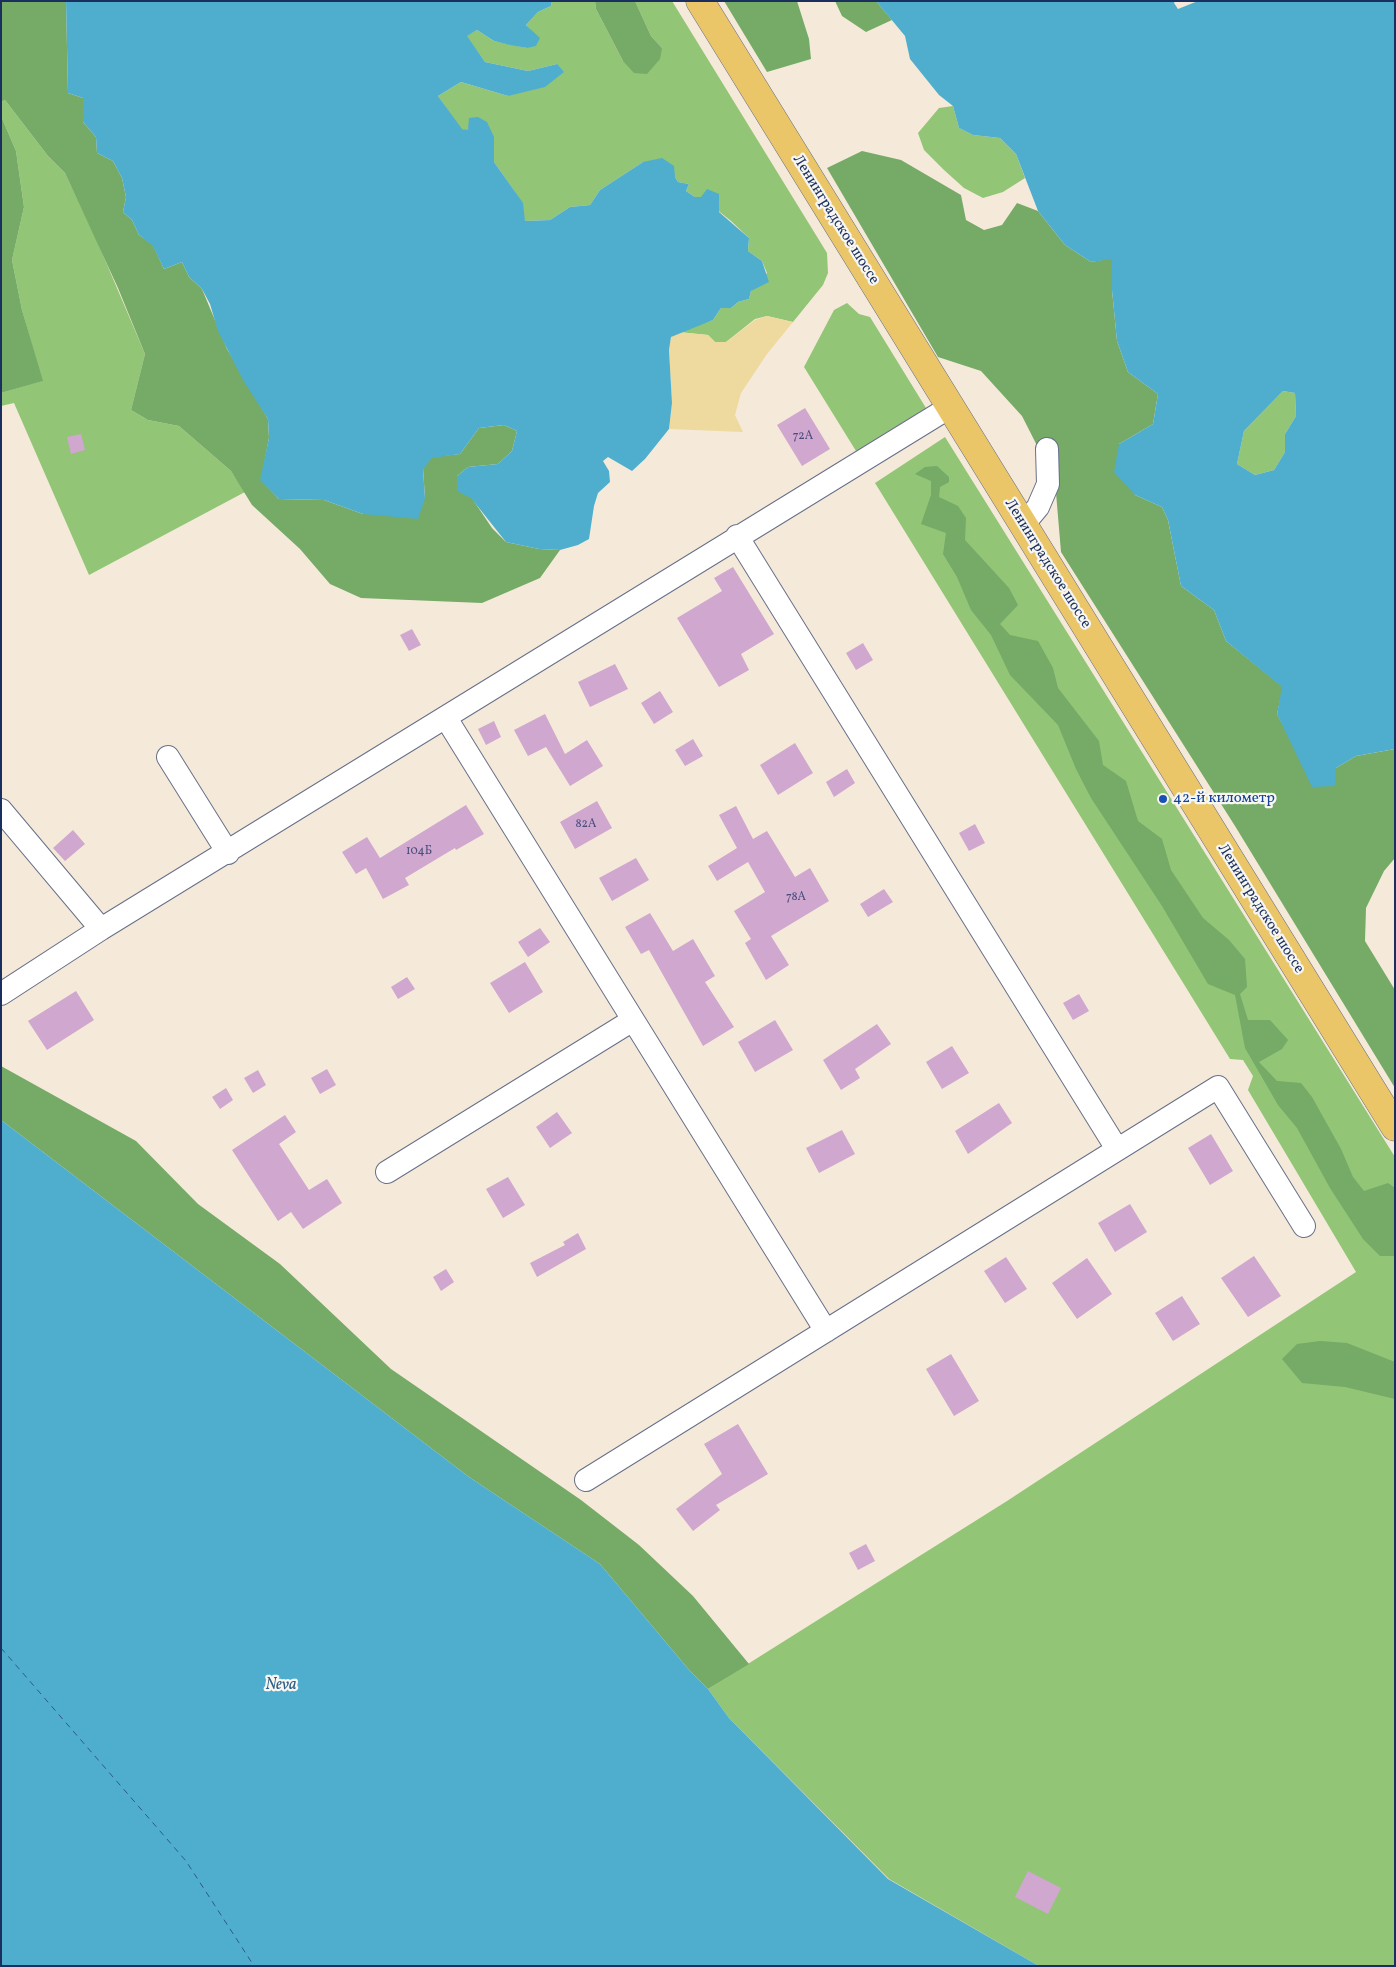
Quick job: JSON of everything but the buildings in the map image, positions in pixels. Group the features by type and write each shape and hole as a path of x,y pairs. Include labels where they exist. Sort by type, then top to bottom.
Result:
{"main road":[{"name":"Ленинградское шоссе","path":"700,1 1395,1127"}],"street":[{"path":"1,994 102,929 228,853 737,536 950,407"},
{"path":"1023,526 1038,507 1048,484 1047,449"},
{"path":"737,536 1117,1149"},
{"path":"446,718 826,1331"},
{"path":"168,756 228,853"},
{"path":"1,810 102,929"},
{"path":"387,1172 633,1020"},
{"path":"586,1480 1218,1087 1304,1226"}],"green space":[{"path":"1,1 66,1 68,93 83,98 83,122 96,137 97,153 113,161 122,178 126,197 123,212 132,220 139,235 153,245 164,269 182,262 189,277 202,289 227,349 268,419 269,438 261,480 279,499 324,500 363,514 425,498 423,468 432,457 460,454 479,428 504,425 517,431 512,451 498,464 468,467 457,476 492,528 506,542 539,549 560,550 540,578 482,603 361,598 330,584 300,549 252,505 231,471 179,426 148,420 131,410 145,354 118,288 65,173 48,156 5,100 1,102"},
{"path":"552,1 595,1 596,9 623,61 662,48 651,36 635,1 672,1 827,253 828,273 823,285 793,322 767,316 755,319 726,342 715,342 708,335 678,332 713,320 721,308 731,308 738,302 749,299 751,291 767,273 762,261 748,251 749,238 731,221 701,197 695,197 686,191 689,184 678,182 675,177 643,162 600,190 590,205 570,207 550,220 525,221 515,192 494,162 494,137 461,129 438,96 461,82 508,96 557,64 528,71 485,62 466,36 477,30 494,41 527,48 531,30 526,25 538,12 551,6"},
{"path":"595,1 635,1 651,36 662,48 660,59 647,74 634,73 623,61 596,9"},
{"path":"724,1 797,1 809,39 811,59 767,72"},
{"path":"835,1 876,1 892,20 866,32 842,16"},
{"path":"5,100 48,156 65,173 97,241 145,354 131,410 148,420 179,426 231,471 245,492 89,575 14,403 1,406 1,393 42,381 22,310 12,260 24,207 16,151 1,116 1,102"},
{"path":"953,106 959,128 973,135 1000,138 1016,154 1025,178 1003,192 983,198 964,188 924,150 918,133 939,108"},
{"path":"1,116 16,151 24,207 12,260 22,310 43,381 1,393"},
{"path":"862,151 901,160 961,195 966,220 984,230 1002,225 1017,203 1038,211 1065,245 1091,262 1112,258 1112,290 1117,341 1128,372 1158,394 1153,424 1119,444 1135,495 1162,507 1168,520 1181,586 1214,610 1226,641 1283,687 1277,714 1291,740 1336,768 1356,756 1395,749 1395,858 1384,871 1366,908 1365,941 1395,990 1395,1088 1235,826 1061,552 1055,481 1022,416 981,371 938,357 827,168"},
{"path":"847,303 859,314 870,317 926,408 856,451 804,367 834,310"},
{"path":"1283,391 1295,393 1296,416 1285,434 1285,452 1274,470 1255,475 1237,464 1244,431"},
{"path":"945,437 1395,1157 1395,1966 1039,1966 889,1879 729,1718 708,1689 1007,1501 1356,1272 1248,1090 1253,1076 1243,1060 1230,1059 875,483"},
{"path":"937,466 949,477 949,482 940,487 939,497 958,506 966,518 965,540 1009,588 1018,605 1000,624 1010,635 1038,641 1053,668 1058,688 1099,741 1103,765 1126,781 1138,821 1162,839 1171,870 1203,918 1229,940 1245,959 1247,987 1240,994 1248,1020 1270,1020 1288,1040 1282,1049 1259,1062 1277,1081 1301,1083 1312,1097 1341,1149 1353,1177 1364,1191 1388,1183 1395,1188 1395,1256 1380,1256 1363,1239 1330,1188 1297,1128 1278,1105 1245,1048 1235,995 1208,984 1162,906 1091,798 1076,769 1058,725 1010,675 991,635 971,610 957,577 943,554 946,533 921,524 931,495 931,481 915,474 925,467"},
{"path":"1,1066 136,1141 198,1204 280,1264 391,1369 581,1500 639,1545 693,1596 749,1664 708,1689 690,1671 600,1564 469,1477 1,1120"},
{"path":"1320,1341 1347,1343 1395,1362 1395,1399 1345,1387 1302,1383 1282,1359 1297,1344"}],"sand":[{"path":"767,316 793,322 767,354 741,393 735,415 743,432 669,429 672,403 669,350 671,337 678,332 708,335 715,342 726,342 755,320"}],"water":[{"path":"66,1 552,1 551,6 538,12 526,25 540,38 536,46 527,48 494,41 477,30 467,36 485,62 528,71 557,64 564,72 545,87 508,96 461,82 438,96 462,129 468,130 469,118 478,117 487,122 494,137 494,162 523,203 525,221 550,220 570,207 590,205 600,190 643,162 662,158 674,166 675,177 678,182 689,184 686,191 695,197 701,197 707,189 719,194 719,212 749,238 748,251 762,261 769,282 751,291 749,299 738,302 731,308 721,308 713,320 671,337 669,350 672,403 669,429 645,459 632,471 608,457 603,461 609,471 610,482 598,493 589,539 578,545 560,550 539,549 506,542 471,498 457,491 457,476 468,467 498,464 512,451 517,431 504,425 479,428 460,454 432,458 423,469 425,498 418,519 363,514 324,500 279,499 260,480 269,438 268,419 243,380 218,331 210,304 202,289 189,277 182,262 164,269 153,246 139,235 132,220 123,212 126,197 122,178 113,161 97,153 96,137 83,122 83,98 68,93"},
{"path":"876,1 1175,1 1174,3 1178,9 1198,1 1395,1 1395,749 1356,756 1336,768 1335,786 1312,787 1277,714 1282,687 1226,641 1214,610 1181,586 1168,520 1162,507 1135,495 1114,472 1119,444 1153,424 1158,394 1128,372 1117,341 1112,290 1112,259 1091,262 1065,245 1038,211 1016,154 1000,138 973,135 959,128 953,106 939,95 910,59 905,36","holes":["1283,391 1295,393 1296,416 1285,434 1285,452 1274,470 1255,475 1237,464 1244,431"]},
{"name":"Neva","path":"1,1120 469,1477 600,1564 690,1671 708,1689 729,1718 888,1879 1039,1966 1,1966"}],"ferry route":[{"path":"1,1648 186,1861 254,1966"}],"place":[{"name":"42-й километр","path":"1163,799"}]}
